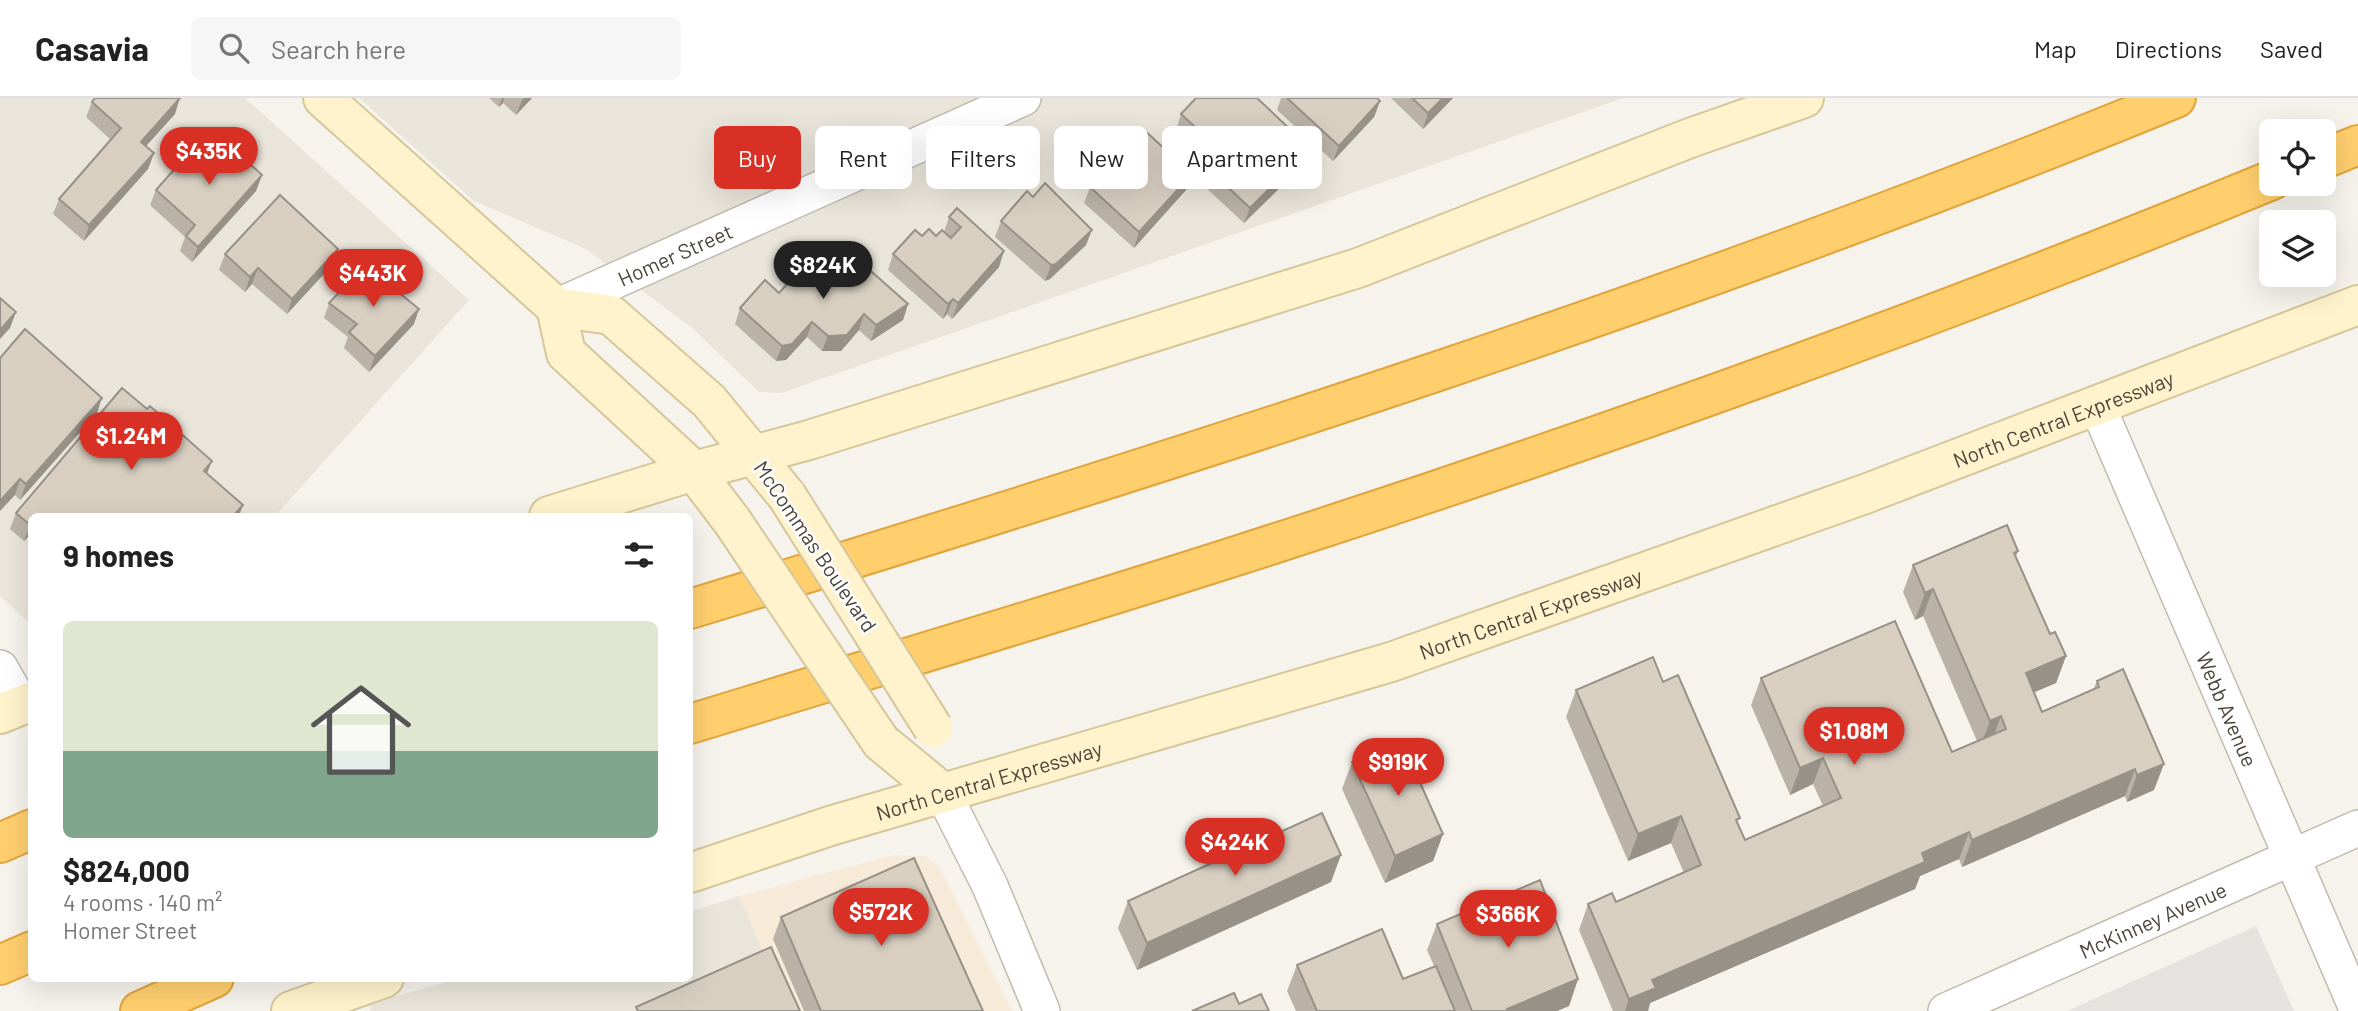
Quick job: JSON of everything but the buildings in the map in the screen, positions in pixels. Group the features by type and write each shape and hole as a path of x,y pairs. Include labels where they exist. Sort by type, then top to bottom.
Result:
{"highway":[{"path":"693,608 956,528 1454,368 2016,164 2176,98"},
{"path":"2336,154 2358,145"},
{"path":"693,723 1239,555 1521,461 1946,308 2259,185"},
{"path":"0,843 28,831"},
{"path":"0,965 28,953"},
{"path":"141,1011 205,982"}],"main road":[{"path":"323,98 556,307"},
{"path":"559,513 1358,268 1690,138 1804,98"},
{"name":"North Central Expressway","path":"693,872 830,826 1391,662 1826,508 2358,305"},
{"name":"McCommas Boulevard","path":"556,307 611,315 709,401 755,455 787,496 933,728 943,793 881,742 732,521 694,471 566,353 556,307"},
{"path":"291,1011 373,982"}],"street":[{"name":"Homer Street","path":"556,307 1023,98"},
{"name":"Webb Avenue","path":"2096,405 2358,1011"},
{"path":"0,668 18,707"},
{"name":"McCommas Boulevard","path":"943,793 990,886 1042,1011"},
{"name":"McKinney Avenue","path":"1946,1011 2358,828"}],"shaded area":[{"path":"0,98 245,98 469,300 278,513 28,513 28,622 0,596"},
{"path":"359,98 1623,98 781,393 759,392 691,327 586,249 474,201"},
{"path":"894,855 924,856 939,866 1012,1011 790,1011 739,896"},
{"path":"739,896 790,1011 371,1011 368,1004 447,982 693,982 693,911"},
{"path":"2256,926 2294,1011 2067,1011"}]}
